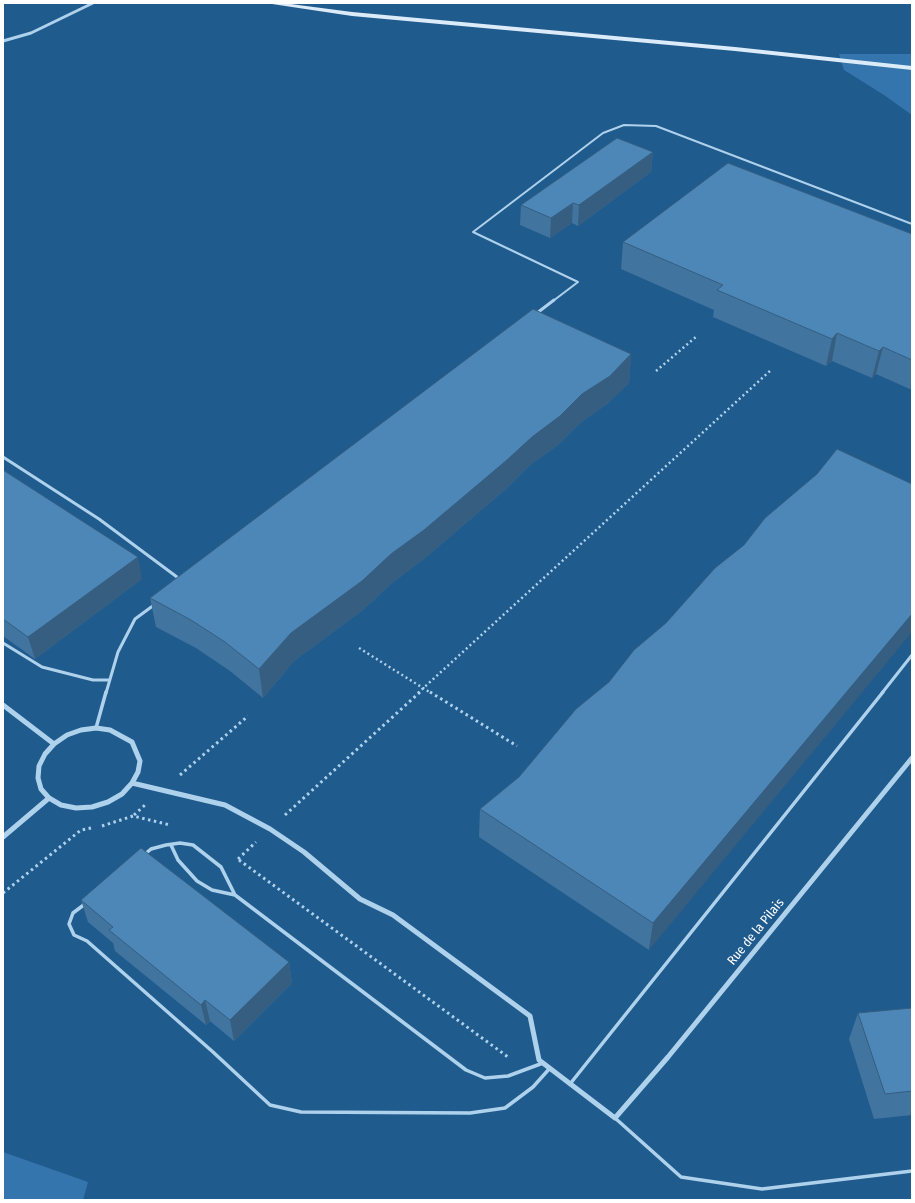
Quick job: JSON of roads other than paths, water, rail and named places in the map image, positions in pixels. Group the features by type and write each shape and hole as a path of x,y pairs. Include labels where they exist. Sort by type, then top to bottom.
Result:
{"street":[{"path":"3,41 31,33 93,3"},
{"path":"272,3 352,14 734,48 912,68"},
{"path":"3,705 54,744"},
{"path":"96,728 110,730 122,735 132,742 140,761 138,772 132,783 122,794 108,802 92,807 76,808 61,805 49,798 41,789 38,778 39,766 45,754 54,744 74,733 96,728"},
{"name":"Rue de la Pilais","path":"615,1118 668,1057 912,758"},
{"path":"132,783 226,805 270,829 304,852 360,899 392,915 530,1016 539,1060 615,1118"},
{"path":"3,838 49,798"}],"lane":[{"path":"536,315 578,282 473,232 603,133 624,125 656,126 912,224"},
{"path":"3,457 99,519 184,582 178,587"},
{"path":"96,728 118,652 135,619 160,600"},
{"path":"3,643 42,667 93,680 109,680"},
{"path":"570,1084 912,655"},
{"path":"139,859 151,849 180,843 193,845 221,867 235,895"},
{"path":"171,845 178,860 197,881 212,890 235,895 466,1070 485,1078 508,1076 543,1063"},
{"path":"91,898 73,913 69,924 74,935 92,946 213,1052 270,1105 301,1112 470,1113 505,1108 533,1087 550,1068"},
{"path":"615,1118 682,1177 762,1188 912,1171"}]}
